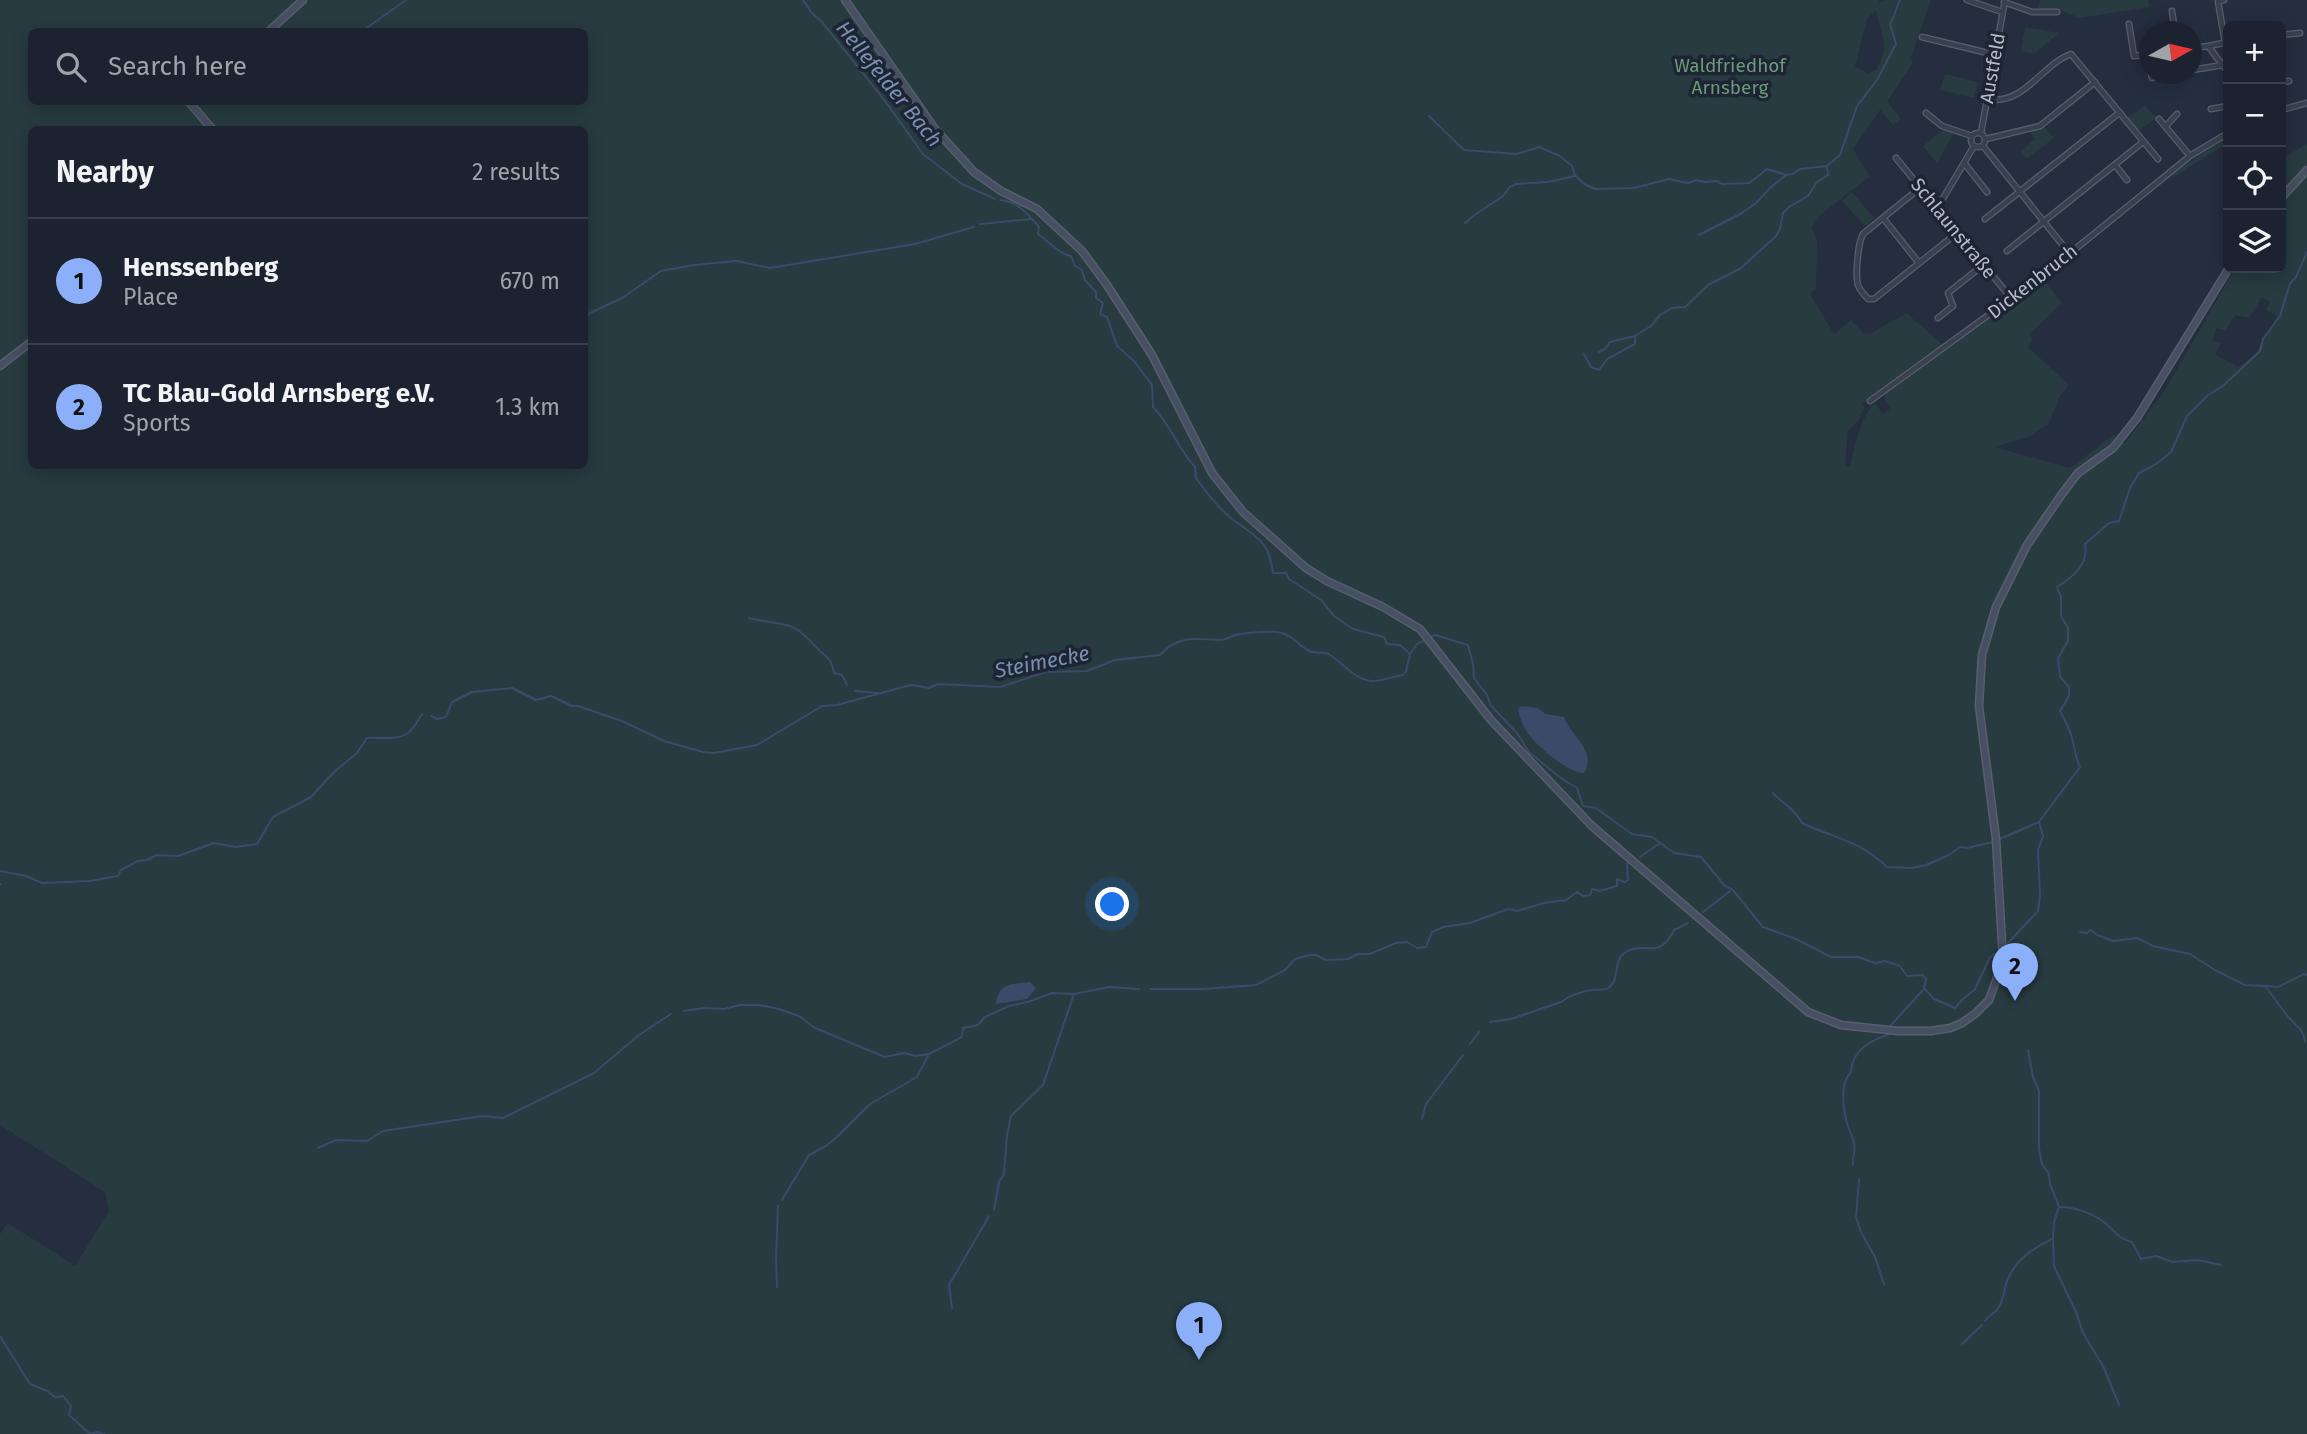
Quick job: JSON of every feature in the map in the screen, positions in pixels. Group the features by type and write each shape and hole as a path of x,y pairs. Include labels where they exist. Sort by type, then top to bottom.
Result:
{"main road":[{"path":"272,28 303,0"},
{"path":"845,0 935,129 974,172 1001,191 1037,209 1082,251 1152,355 1212,473 1243,512 1306,568 1420,629 1491,720 1602,836 1808,1012 1841,1025 1912,1032 1942,1030 1971,1018 1989,1000 2003,961 1996,839 1979,706 1982,655 1996,607 2027,545 2062,494 2078,473 2113,448 2137,418 2226,273"},
{"path":"192,105 210,126"},
{"path":"2286,193 2307,170"},
{"path":"0,366 28,344"}],"street":[{"path":"1966,0 2002,12"},
{"path":"2223,27 2218,1 2224,0"},
{"name":"Austfeld","path":"1981,133 2004,1 2032,12 2057,12"},
{"path":"2172,11 2173,21"},
{"path":"2129,24 2134,56 2139,55"},
{"path":"2286,34 2300,33"},
{"path":"1922,37 1996,55"},
{"path":"2202,47 2223,44"},
{"path":"2202,68 2223,65 2208,46"},
{"path":"1987,99 2002,100 2015,96 2068,54 2075,57 2158,159"},
{"path":"1986,139 2040,125 2095,82"},
{"path":"2286,109 2307,103"},
{"path":"2211,109 2223,107"},
{"path":"1926,113 1942,126 1972,136"},
{"path":"1985,219 2119,113"},
{"path":"2166,126 2177,114"},
{"path":"2159,119 2190,156"},
{"path":"1974,146 1971,143 1975,133 1981,133 1986,139"},
{"name":"Dickenbruch","path":"1870,401 2042,276 2190,156 2223,136"},
{"path":"1983,146 1986,139"},
{"path":"2007,251 2143,142"},
{"path":"1974,146 1983,146"},
{"path":"1938,207 1974,146"},
{"path":"1983,146 2069,253"},
{"name":"Schlaunstraße","path":"1896,158 2011,298"},
{"path":"1965,164 1987,192"},
{"path":"2115,165 2127,180"},
{"path":"1921,187 1860,239 1857,280 1860,289 1868,299 1874,299 1957,233"},
{"path":"1883,218 1919,263"},
{"path":"1938,318 1953,306 1948,293 1983,265"}],"green space":[{"name":"Waldfriedhof Arnsberg","path":"0,0 1931,0 1911,57 1913,63 1887,101 1901,119 1893,125 1880,110 1853,149 1870,176 1819,216 1812,228 1817,240 1816,289 1810,294 1834,334 1851,320 1863,333 1870,334 1906,313 1945,346 1862,404 1865,406 1858,421 1848,431 1845,465 1850,467 1862,424 1875,403 1883,414 1890,408 1884,398 1888,391 2043,279 2062,303 2030,334 2033,340 2028,347 2069,385 2060,396 2048,425 2028,437 1995,447 2070,468 2113,435 2125,443 2164,392 2232,273 2286,273 2286,156 2307,144 2307,1434 0,1434 0,1234 8,1223 75,1266 109,1211 105,1192 0,1125","holes":["1876,10 1882,34 1883,54 1876,70 1868,73 1855,66 1867,19","2262,297 2270,302 2266,310 2277,316 2255,355 2238,367 2215,354 2221,343 2213,340 2216,328 2226,330 2235,315 2249,318","1530,708 1538,708 1574,732 1549,753 1528,733","1566,803 1695,910 1809,1010 1842,1024 1912,1031 1957,1023 1988,999 2001,961 2004,966 2000,982 1989,1003 1978,1016 1959,1027 1902,1034 1862,1032 1828,1025 1807,1013 1617,853"]},
{"path":"2040,0 2148,0 2149,7 2080,18 2060,10 2038,9"},
{"path":"2025,27 2059,33 2034,54 2021,51"},
{"path":"1945,74 1978,82 1974,98 1940,90"},
{"path":"2145,105 2156,118 2138,131 2127,118"},
{"path":"2044,126 2054,138 2026,159 2021,151 2035,139 2029,130"},
{"path":"1944,129 1954,133 1937,163 1923,146"},
{"path":"2223,139 2223,146 2174,177 2171,175"},
{"path":"1852,192 1874,218 1865,226 1842,201"}],"water":[{"path":"1521,706 1538,708 1546,714 1564,717 1588,758 1584,773 1570,769 1534,741 1521,720 1518,710"},
{"path":"1030,982 1036,988 1027,999 996,1004 1003,988"}],"waterway":[{"path":"367,28 406,0"},
{"name":"Hellefelder Bach","path":"803,0 885,101 923,154 962,184 995,199"},
{"path":"1891,23 1900,0"},
{"path":"1429,116 1464,150 1517,154 1539,147 1560,156 1572,166 1575,175 1584,184 1595,189 1634,188 1669,179 1688,183 1696,180 1717,181 1722,184 1749,183 1767,169 1786,175 1793,174 1800,169 1827,166 1840,155 1857,106 1877,80 1896,44 1890,24"},
{"path":"1599,352 1610,342 1635,336 1672,308 1685,307 1708,285 1741,268 1776,236 1783,213 1808,196 1817,182 1828,175 1827,167"},
{"path":"1699,235 1742,213 1786,175"},
{"path":"1465,223 1516,184 1548,182 1575,176"},
{"name":"Hellefelder Bach","path":"1000,200 1022,209 1039,227 1038,234 1058,250 1071,256 1075,266 1082,270 1085,280 1096,292 1096,298 1103,303 1100,314 1107,317 1117,346 1134,361 1152,385 1153,407 1195,467 1196,478 1222,510 1265,546 1273,573 1286,573 1289,579 1321,600 1334,616 1353,629 1384,637 1387,644 1400,645 1410,654 1417,644 1425,640"},
{"path":"980,224 1032,219"},
{"path":"588,314 622,298 661,271 736,261 770,268 915,244 974,227"},
{"name":"Hellefelder Bach","path":"2008,943 2038,911 2038,850 2043,836 2039,822 2080,767 2070,731 2060,711 2069,696 2069,687 2060,677 2058,658 2068,641 2068,628 2061,616 2061,597 2057,587 2082,564 2085,544 2109,523 2119,521 2130,488 2139,473 2171,452 2187,416 2260,351 2263,339 2280,316 2290,284 2307,252"},
{"path":"1584,354 1591,367 1599,370 1607,359 1635,344 1635,337"},
{"path":"749,618 785,625 799,631 828,658 834,673 842,675 847,685"},
{"name":"Steimecke","path":"431,716 437,719 446,717 452,702 472,692 512,688 536,700 551,696 572,706 622,721 664,741 714,753 757,745 822,706 837,705 912,685 929,688 938,684 1000,687 1046,672 1087,671 1115,660 1160,655 1173,644 1186,640 1221,640 1239,634 1282,633 1309,651 1330,655 1354,674 1371,681 1403,675 1410,654"},
{"name":"Hellefelder Bach","path":"1432,636 1468,645 1474,678 1487,695 1491,706 1517,733 1529,752 1577,788 1583,806 1596,808 1632,834 1652,837 1674,853 1701,857 1763,927 1796,939 1831,957 1858,957 1875,963 1885,961 1900,966 1907,976 1923,975 1926,979 1924,988 1934,999 1955,1008 1975,989 1994,954"},
{"path":"855,691 878,693"},
{"name":"Steimecke","path":"0,871 26,876 42,883 90,881 118,876 121,870 157,855 178,856 214,843 235,847 257,844 273,817 311,797 334,772 357,753 367,738 393,738 408,733 422,714"},
{"path":"1773,793 1802,823 1857,845 1887,867 1912,868 1926,865 1960,847 1993,842"},
{"path":"2000,839 2039,822"},
{"path":"1640,857 1659,844"},
{"path":"1150,989 1256,985 1285,970 1295,959 1310,955 1326,960 1348,959 1358,954 1370,954 1396,943 1407,942 1417,948 1426,947 1432,932 1443,927 1470,923 1508,909 1517,911 1566,900 1577,892 1583,896 1590,895 1592,889 1600,891 1617,886 1617,879 1625,882 1628,880 1627,864"},
{"path":"1703,912 1730,891"},
{"path":"1490,1022 1511,1019 1584,991 1606,989 1614,981 1618,962 1623,954 1637,948 1656,948 1668,940 1674,930 1688,923"},
{"path":"2080,932 2087,933 2091,930 2114,941 2137,938 2153,946 2190,954 2245,985 2265,986 2300,1030 2305,1042"},
{"path":"2266,986 2278,987 2307,975"},
{"path":"684,1011 759,1005 799,1016 815,1028 885,1057 904,1053 915,1056 929,1054 962,1037 963,1028 978,1025 985,1017 1009,1006 1052,993 1074,994 1109,987 1139,989"},
{"path":"1891,1025 1923,990"},
{"path":"994,1210 999,1182 1004,1174 1011,1116 1043,1085 1074,994"},
{"path":"318,1148 336,1140 367,1141 383,1131 482,1116 503,1118 594,1073 639,1035 671,1014"},
{"path":"1470,1044 1479,1032"},
{"path":"1853,1165 1853,1139 1843,1098 1845,1083 1859,1052 1876,1039 1890,1034"},
{"path":"2028,1050 2033,1077 2039,1091 2039,1149 2059,1207 2054,1222 2054,1266 2083,1333 2104,1368 2119,1405"},
{"path":"782,1200 809,1155 826,1146 870,1104 917,1077 929,1054"},
{"path":"1422,1119 1426,1104 1463,1055"},
{"path":"1859,1179 1856,1217 1875,1257 1884,1284"},
{"path":"777,1287 778,1206"},
{"path":"2060,1207 2077,1209 2099,1219 2119,1236 2132,1242 2141,1259 2156,1256 2173,1262 2198,1260 2221,1265"},
{"path":"952,1308 949,1285 989,1216"},
{"path":"1985,1321 1999,1307 2009,1276 2018,1262 2052,1239"},
{"path":"1962,1344 1982,1325"},
{"path":"0,1336 30,1384 55,1397 63,1396 71,1406 69,1415 90,1434 104,1434"}],"place":[{"name":"TC Blau-Gold Arnsberg e.V.","path":"2015,1001"},
{"name":"Henssenberg","path":"1199,1360"}]}
